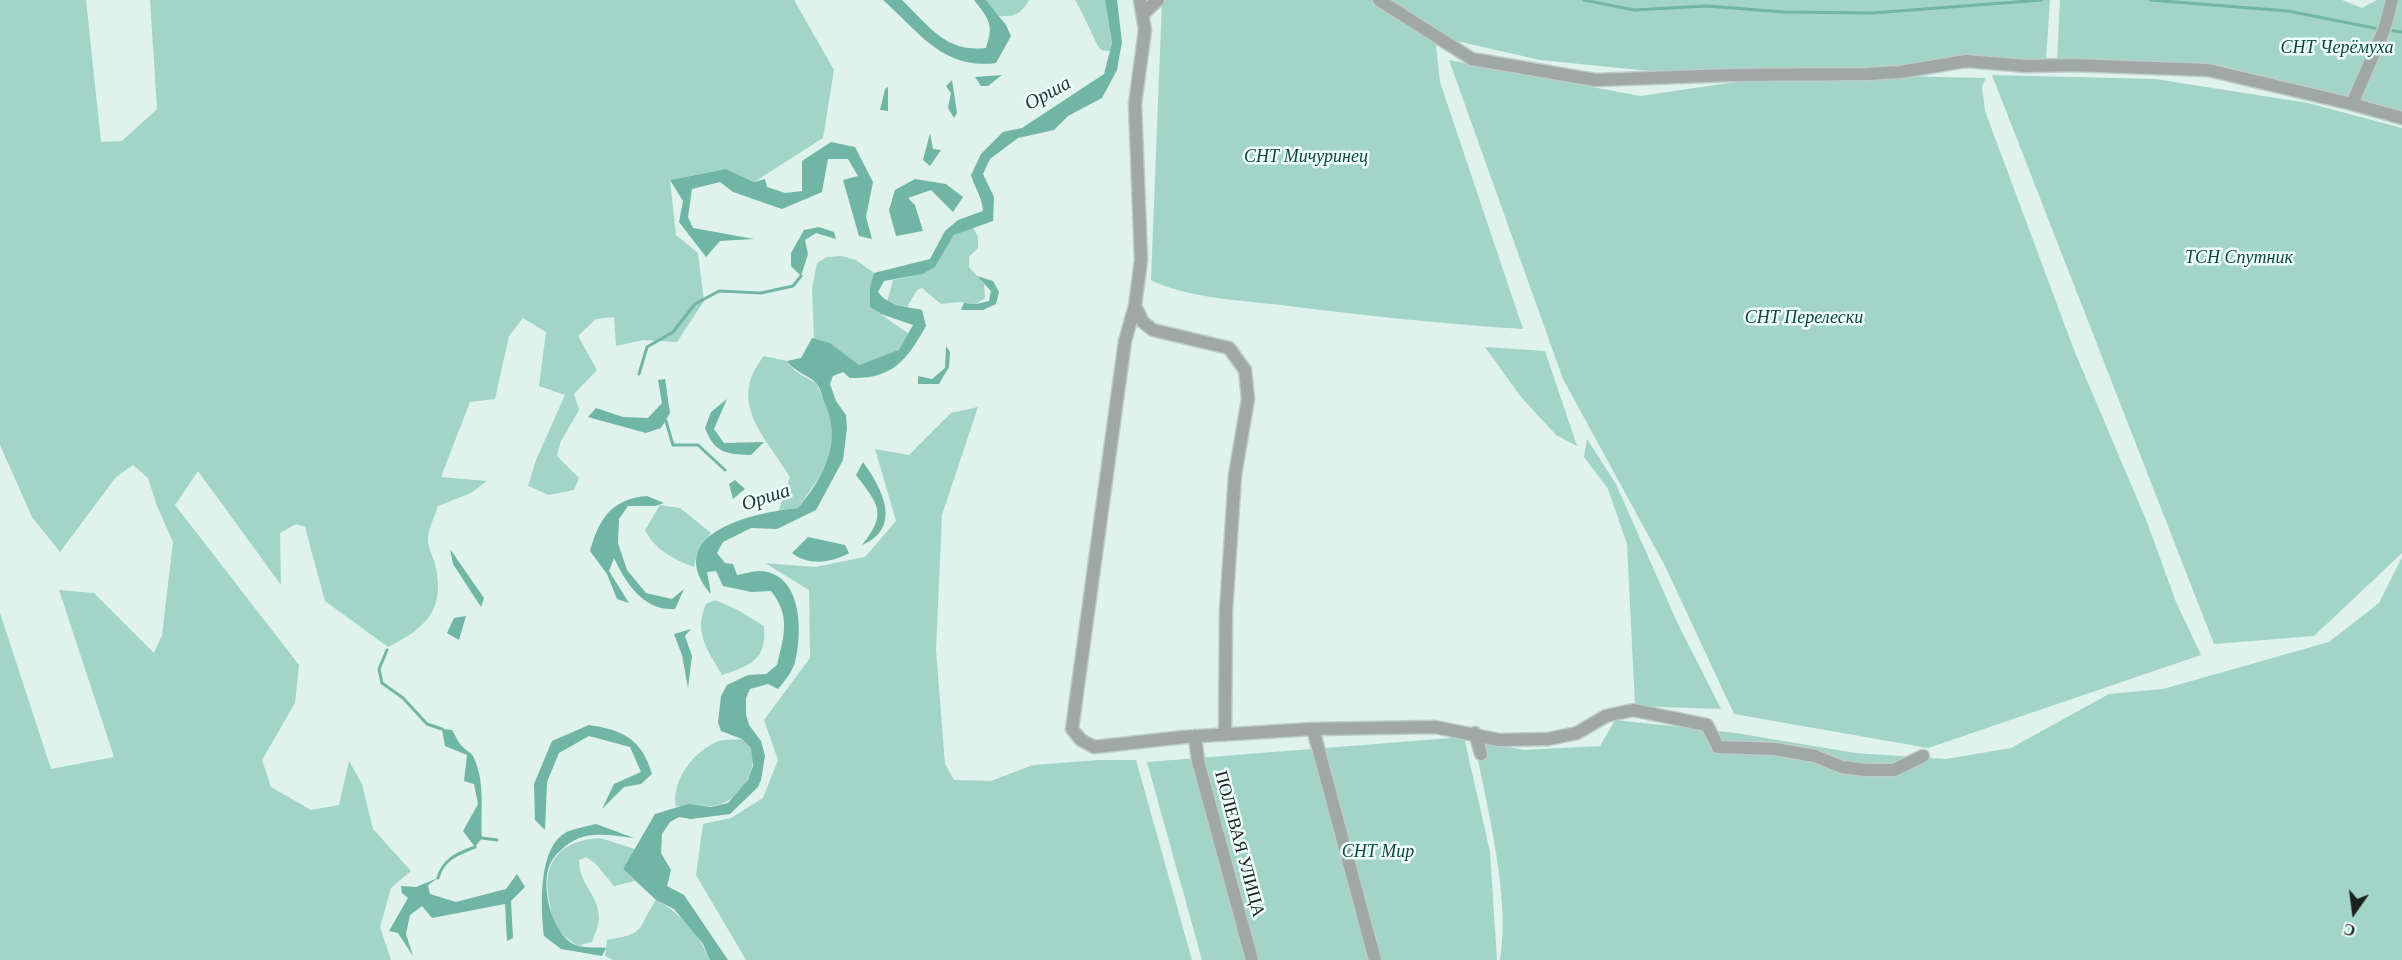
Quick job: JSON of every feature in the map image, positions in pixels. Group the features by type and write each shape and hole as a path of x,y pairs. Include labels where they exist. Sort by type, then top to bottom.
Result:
{"street":[{"path":"1140,0 1146,30 1135,104 1141,260 1135,306 1125,341 1072,729 1081,740 1094,747 1195,736 1313,729 1436,727 1475,733 1498,740 1548,739 1577,733 1606,716 1633,710 1707,725 1718,747 1775,749 1815,756 1842,767 1894,771 1923,756"},
{"path":"1144,13 1158,0"},
{"path":"1379,0 1472,59 1595,80 1731,75 1867,74 1900,72 1966,61 2027,66 2073,65 2208,70 2402,118"},
{"path":"2352,104 2384,30 2392,0"},
{"path":"1135,306 1143,322 1153,330 1229,348 1245,370 1248,399 1235,475 1226,611 1225,735"},
{"path":"1313,729 1375,960"},
{"path":"1475,733 1481,754"},
{"name":"ПОЛЕВАЯ УЛИЦА","path":"1195,736 1198,761 1252,960"}],"green space":[{"path":"0,0 86,0 101,142 122,141 157,109 150,0 794,0 834,70 823,138 754,182 726,169 670,180 676,235 698,253 704,301 677,342 643,340 616,346 614,317 596,319 578,336 597,370 574,394 579,410 561,441 557,456 579,478 574,490 549,495 528,486 536,460 565,395 539,386 546,332 523,318 509,336 495,399 470,402 441,477 487,481 471,493 438,506 428,540 438,580 435,605 430,616 422,625 401,640 388,647 325,601 305,527 296,524 280,533 281,585 198,471 175,505 299,665 295,703 262,760 271,787 311,810 339,805 349,761 362,784 373,829 411,871 391,888 380,927 391,960 0,960 0,613 51,769 114,757 59,590 94,593 154,653 162,635 173,542 157,506 148,478 133,465 116,477 60,552 32,517 0,445"},
{"path":"986,0 1029,0 1017,14 999,16"},
{"path":"1075,0 1105,0 1112,43 1110,51 1100,49"},
{"name":"СНТ Мичуринец","path":"1162,0 2050,0 2046,60 1965,56 1870,71 1680,74 1540,60 1435,36 1440,82 1523,329 1462,325 1232,300 1179,291 1151,280"},
{"name":"СНТ Черёмуха","path":"2060,0 2342,0 2362,8 2377,0 2402,0 2402,113 2224,66 2057,60"},
{"name":"СНТ Перелески","path":"1449,60 1640,96 1791,74 1986,78 1982,86 1985,111 2074,350 2147,522 2176,602 2201,655 1928,748 1734,714 1665,566 1563,379"},
{"name":"ТСН Спутник","path":"1992,75 2155,79 2308,103 2402,128 2402,553 2314,636 2214,644"},
{"path":"973,227 978,237 978,248 969,257 969,267 984,284 985,298 976,304 958,302 941,304 922,288 917,290 907,307 887,302 893,280 923,274 935,267 954,235"},
{"path":"842,256 856,260 874,273 870,286 870,307 909,334 899,351 859,365 830,343 814,339 812,288 817,263 827,257"},
{"path":"1485,347 1545,351 1577,446 1556,435 1521,397"},
{"path":"764,356 787,361 795,371 817,384 832,420 834,436 827,466 798,508 779,510 790,477 761,434 749,404 749,389 753,373"},
{"path":"978,407 942,515 936,650 945,764 954,780 991,781 1033,765 1136,760 1192,960 746,960 696,875 703,824 731,818 763,798 778,760 764,720 810,658 809,590 765,563 815,567 865,557 896,521 875,449 909,455 951,413"},
{"path":"1587,439 1616,484 1677,622 1721,709 1635,706 1627,544 1608,489 1584,457"},
{"path":"660,505 680,508 711,533 697,553 694,567 665,553 645,530"},
{"path":"2402,557 2402,960 1500,960 1503,935 1500,879 1474,740 1524,750 1600,746 1615,720 1736,733 1855,753 1946,759 2011,748 2109,694 2163,689 2329,642 2379,603"},
{"path":"715,600 736,609 764,626 763,647 755,660 722,675 707,649 701,624 706,604"},
{"name":"СНТ Мир","path":"1464,737 1490,852 1497,960 1202,960 1147,762"},
{"path":"742,739 751,748 752,765 747,781 737,794 724,803 716,805 676,807 677,787 693,759 719,741"},
{"path":"600,838 635,849 623,869 635,881 614,886 596,864 586,857 579,860 582,876 596,903 599,918 592,942 577,946 555,925 548,890 548,877 556,857 564,849 586,840"},
{"path":"656,900 681,918 700,942 710,960 613,960 605,956 607,940 629,935 639,929"}],"shaded area":[{"path":"883,0 902,0 930,28 949,42 972,48 986,48 990,33 989,22 974,0 986,0 1006,25 1011,36 996,63 977,64 961,61 933,46"},
{"path":"1105,0 1117,0 1122,42 1117,70 1102,98 1068,116 1054,130 1018,138 990,159 983,174 994,197 993,221 954,235 935,267 923,274 884,281 878,292 887,301 903,307 922,310 926,326 905,358 888,371 865,377 850,378 843,372 833,376 830,384 836,401 846,415 847,429 843,460 816,510 777,529 751,528 723,542 717,553 725,563 733,564 737,575 760,571 774,574 784,582 792,592 796,606 799,635 794,666 781,686 778,689 768,684 750,689 746,698 749,725 761,741 765,756 758,787 730,814 691,819 679,817 670,822 662,834 661,853 671,870 667,886 684,895 728,960 710,960 703,944 674,909 656,900 623,869 655,814 688,804 711,807 728,803 748,780 753,766 751,748 742,739 721,731 718,722 721,696 727,685 748,675 766,674 777,665 782,645 784,618 771,591 751,592 723,586 716,571 707,572 711,594 698,571 697,554 705,540 720,529 760,514 798,508 807,497 822,473 831,447 830,420 817,384 787,361 801,358 812,338 830,343 859,365 899,350 913,325 881,314 870,307 870,286 874,273 930,259 945,231 958,220 983,211 971,175 981,154 1003,132 1022,128 1104,74 1112,43"},
{"path":"1002,75 988,86 981,86 975,77"},
{"path":"952,80 957,113 954,118 948,108 951,93 946,86"},
{"path":"888,87 888,111 880,110 885,89"},
{"path":"930,133 933,149 941,150 930,166 923,160"},
{"path":"831,142 855,147 873,182 866,217 872,239 859,236 843,180 858,176 848,159 828,159 822,192 782,209 733,192 720,182 692,189 688,217 693,228 754,239 720,241 706,257 679,222 683,201 670,180 726,169 754,182 765,179 767,187 785,193 802,191 802,161"},
{"path":"915,179 946,184 963,197 953,212 931,190 908,198 915,205 923,231 896,236 889,210 895,190"},
{"path":"819,227 834,232 836,239 816,233 805,240 808,254 801,276 791,266 791,253 804,230"},
{"path":"977,276 993,281 999,292 996,304 983,310 961,310 964,303 976,304 989,301 991,291"},
{"path":"946,346 950,352 949,367 939,384 918,384 918,376 932,379 945,368"},
{"path":"665,379 670,413 661,428 646,433 588,417 596,408 623,417 648,418 662,403 658,380"},
{"path":"727,399 714,429 724,443 764,442 751,455 728,453 722,450 713,443 705,428 711,412"},
{"path":"863,462 882,495 885,518 882,529 875,538 862,545 875,525 877,516 874,501 856,475"},
{"path":"735,480 745,489 733,499 729,484"},
{"path":"647,496 664,503 655,506 628,506 619,519 618,543 627,570 646,593 672,599 684,589 675,609 654,605 637,594 624,577 614,558 609,571 629,603 617,599 607,574 590,551 598,529 609,512 625,501"},
{"path":"808,537 845,545 849,553 820,562 805,560 792,553"},
{"path":"450,549 484,598 481,607 453,564"},
{"path":"466,616 459,640 447,633 454,618"},
{"path":"691,629 685,636 692,656 688,688 682,655 674,634"},
{"path":"589,725 612,730 630,738 643,752 652,774 641,784 624,787 602,809 614,784 641,772 630,747 589,736 559,753 547,782 545,830 535,820 534,784 552,741"},
{"path":"442,729 452,730 461,745 472,755 480,776 482,838 475,847 463,831 478,804 474,784 464,781 467,755 445,746"},
{"path":"596,824 634,838 597,835 575,840 553,859 546,883 550,909 561,933 578,946 606,948 602,956 561,949 544,936 542,910 543,878 551,849 559,838 569,831"},
{"path":"517,874 525,887 511,901 513,938 507,941 505,904 432,918 422,906 410,915 406,934 413,956 398,933 389,931 408,898 402,893 401,886 416,887 438,878 428,885 430,894 456,902 506,889"}],"waterway":[{"path":"1584,0 1634,10 1707,6 1784,12 1872,13 2042,0"},
{"path":"2150,0 2288,11 2379,29"},
{"path":"2386,30 2402,32"},
{"path":"639,374 647,347 673,332 695,304 719,291 761,293 793,286 801,276"},
{"path":"666,421 673,445 698,445 725,470"},
{"path":"387,650 379,669 382,683 403,698 427,724 442,729"},
{"path":"482,838 497,840"},
{"path":"438,878 447,862 475,847"}],"water label":[{"name":"Орша","path":"1048,94"},
{"name":"Орша","path":"766,498"}]}
